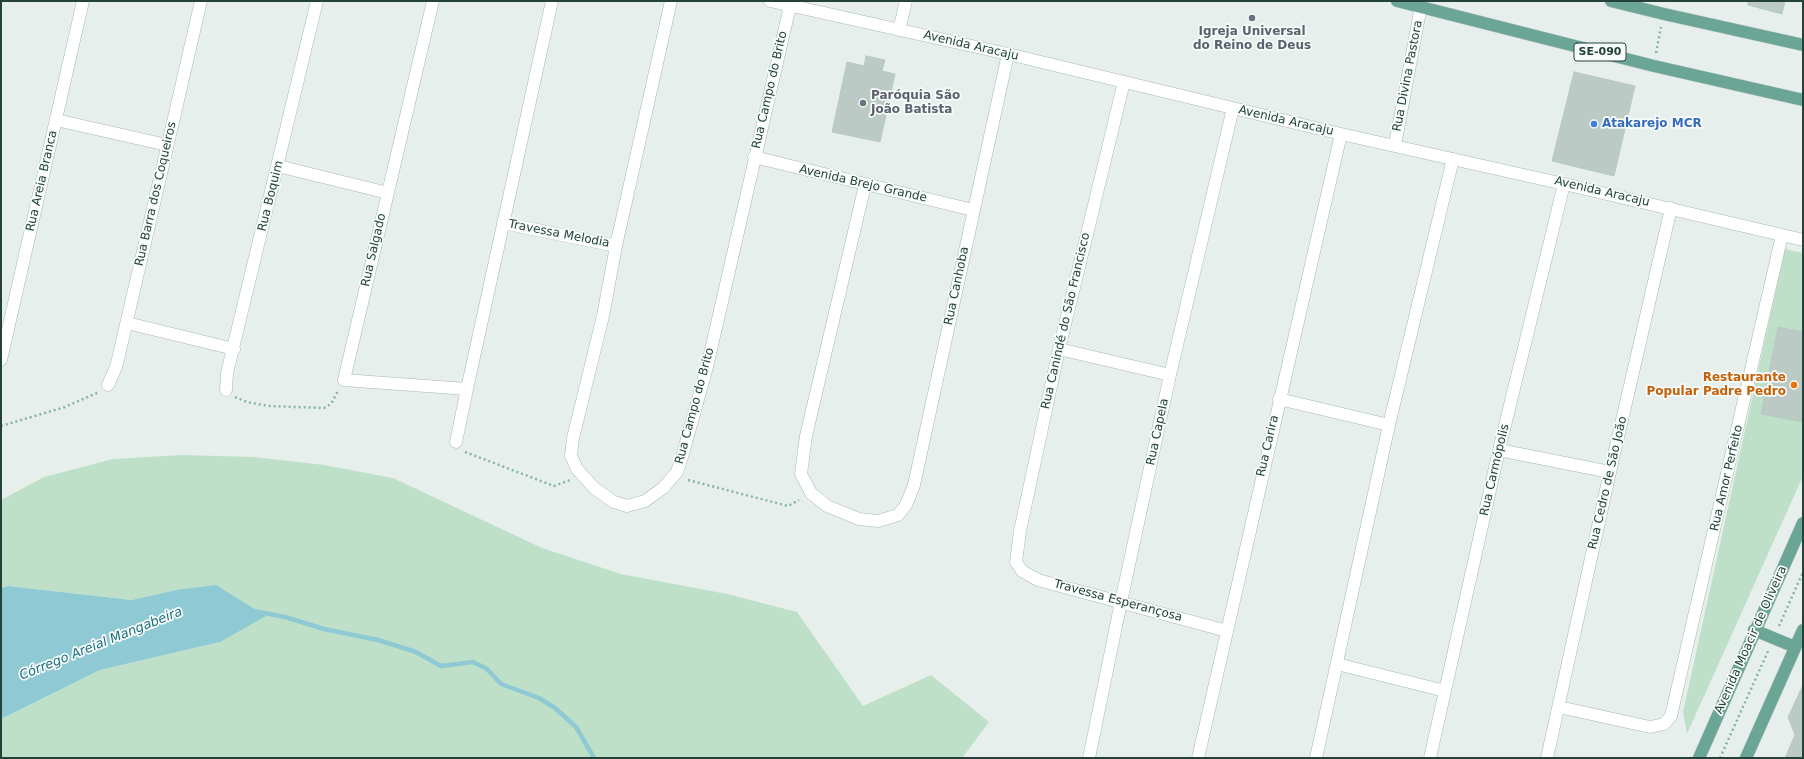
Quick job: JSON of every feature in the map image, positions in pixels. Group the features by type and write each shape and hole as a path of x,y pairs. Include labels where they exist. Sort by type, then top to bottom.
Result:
{"main road":[{"name":"SE-090","path":"1397,1 1654,66 1803,100"},
{"path":"1423,7 1440,1"},
{"path":"1611,1 1803,45"},
{"name":"Avenida Moacir de Oliveira","path":"1699,758 1754,630 1803,523"},
{"path":"1754,630 1795,647"},
{"path":"1746,758 1803,630"}],"street":[{"name":"Rua Areia Branca","path":"1,360 83,1"},
{"name":"Rua Barra dos Coqueiros","path":"108,385 116,367 127,323 201,1"},
{"name":"Rua Boquim","path":"226,390 226,378 318,1"},
{"name":"Rua Salgado","path":"344,380 433,1"},
{"path":"456,442 552,1"},
{"name":"Rua Campo do Brito","path":"671,1 616,246 603,316 573,438 571,456 577,469 600,493 622,505 627,506 645,501 663,488 674,477 682,457 707,367 754,157 790,6"},
{"name":"Avenida Aracaju","path":"770,1 1008,54 1341,134 1671,208 1803,240"},
{"path":"899,30 906,1"},
{"name":"Rua Divina Pastora","path":"1395,146 1423,7"},
{"name":"Rua Canhoba","path":"811,493 827,506 859,519 878,521 898,515 909,498 919,463 1008,54"},
{"name":"Rua Canindé do São Francisco","path":"1016,562 1022,518 1059,349 1124,82"},
{"name":"Rua Capela","path":"1089,758 1170,375 1233,108"},
{"path":"56,120 167,145"},
{"name":"Rua Carira","path":"1198,758 1279,399 1341,134"},
{"name":"Avenida Brejo Grande","path":"754,157 973,210"},
{"path":"1316,758 1389,425 1453,159"},
{"path":"278,166 388,193"},
{"path":"811,493 801,474 806,436 865,184"},
{"name":"Rua Carmópolis","path":"1430,758 1499,450 1564,184"},
{"name":"Rua Cedro de São João","path":"1547,758 1610,472 1671,208"},
{"name":"Travessa Melodia","path":"503,223 616,246"},
{"name":"Rua Amor Perfeito","path":"1559,707 1650,727 1660,726 1668,721 1674,711 1782,235"},
{"path":"127,323 234,349"},
{"path":"1059,349 1170,375"},
{"path":"344,380 467,389"},
{"path":"1279,399 1389,425"},
{"path":"1499,450 1610,472"},
{"name":"Travessa Esperançosa","path":"1016,562 1022,571 1038,580 1227,630"},
{"path":"1337,664 1445,691"}],"path":[{"path":"1654,66 1664,14"},
{"path":"226,390 235,398 254,403 301,408 324,408 332,402 344,380"},
{"path":"1,426 64,407 95,394 108,385"},
{"path":"456,442 465,452 554,486 583,476"},
{"path":"674,477 788,506 811,493"},
{"path":"1720,758 1803,572"}],"green space":[{"path":"1785,249 1803,253 1803,476 1687,734 1683,712"},
{"path":"182,455 254,457 324,465 393,478 542,548 621,574 727,594 797,612 863,706 931,675 989,722 962,758 1,758 1,719 100,670 220,642 176,590 133,600 8,586 1,588 1,500 44,477 113,459"}],"water":[{"path":"216,585 266,616 220,642 100,670 1,719 1,588 8,586 132,600 176,590"}],"building":[{"path":"1748,1 1785,1 1782,14 1748,5"},
{"name":"Paróquia São João Batista","path":"866,56 885,60 882,71 895,74 880,142 832,132 847,62 864,66"},
{"name":"Atakarejo MCR","path":"1574,72 1635,86 1614,176 1552,161"},
{"path":"1778,327 1803,332 1803,422 1761,414"},
{"path":"1803,685 1803,758 1785,758 1795,735 1788,717"}],"waterway":[{"name":"Córrego Areial Mangabeira","path":"254,611 285,617 324,629 378,640 416,652 441,666 473,662 487,669 501,684 539,698 555,708 576,727 594,758"}],"place":[{"name":"Igreja Universal do Reino de Deus","path":"1252,18"},
{"name":"Paróquia São João Batista","path":"863,103"},
{"name":"Atakarejo MCR","path":"1594,124"},
{"name":"Restaurante Popular Padre Pedro","path":"1794,385"}]}
